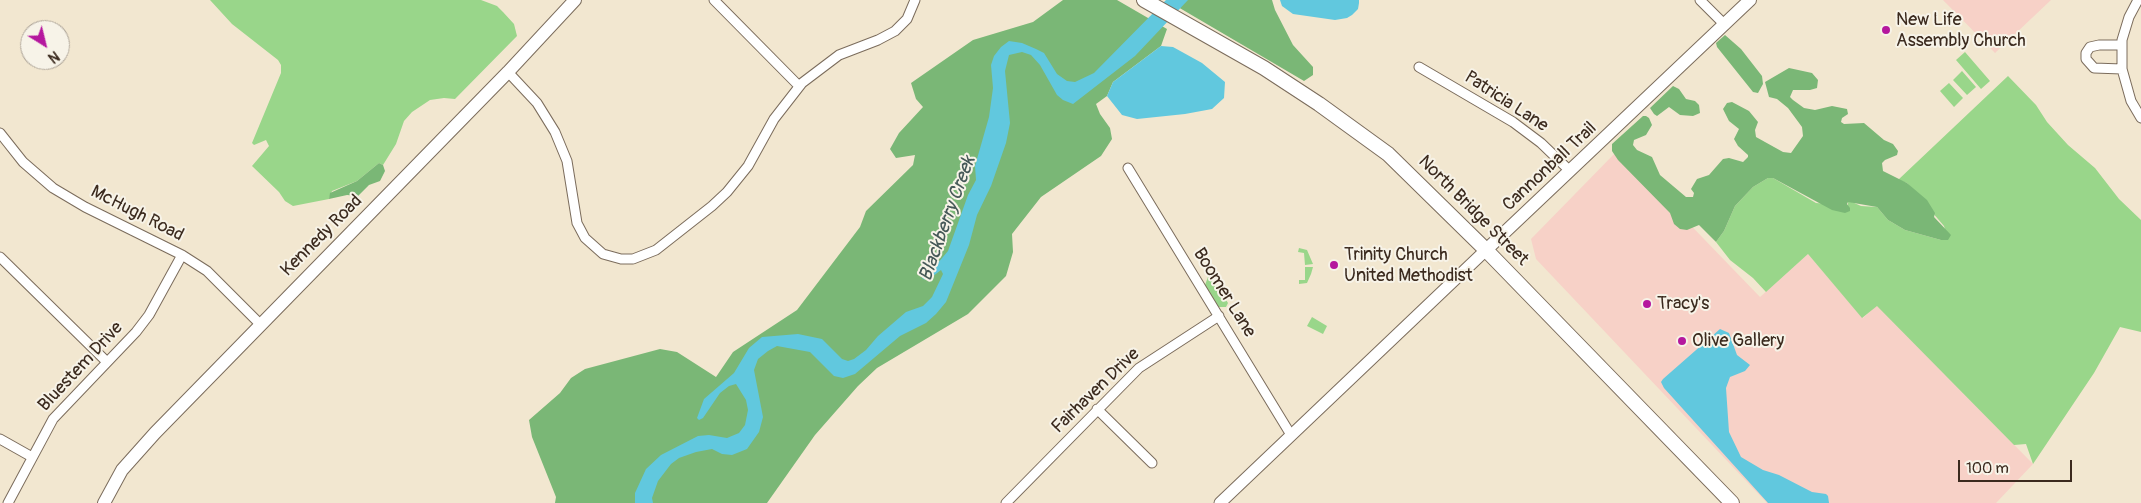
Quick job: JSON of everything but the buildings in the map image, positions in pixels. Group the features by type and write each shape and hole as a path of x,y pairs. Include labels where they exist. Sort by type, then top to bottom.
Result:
{"highway":[{"name":"North Bridge Street","path":"1144,0 1264,68 1319,104 1388,154 1486,250 1732,503"}],"main road":[{"name":"Kennedy Road","path":"104,503 122,470 155,433 508,72 575,0"},
{"name":"Cannonball Trail","path":"1486,250 1750,0"}],"street":[{"path":"714,0 799,86"},
{"path":"508,72 536,103 555,132 567,161 577,223 585,238 603,254 621,259 633,259 656,250 724,194 744,172 774,119 799,86 839,55 878,40 895,31 908,19 915,0"},
{"path":"1700,0 1725,25"},
{"path":"2138,0 2129,16 2121,45 2122,69 2130,101 2141,118"},
{"path":"2121,45 2099,44 2090,48 2086,53 2086,59 2094,68 2122,69"},
{"name":"Patricia Lane","path":"1419,68 1513,122 1541,143 1570,171"},
{"name":"McHugh Road","path":"0,133 23,162 53,188 85,207 182,255 206,271 260,324"},
{"name":"Boomer Lane","path":"1128,168 1291,435"},
{"name":"Cannonball Trail","path":"1220,503 1486,250"},
{"name":"Bluestem Drive","path":"8,503 59,411 136,332 149,315 182,255"},
{"path":"0,257 107,362"},
{"name":"Fairhaven Drive","path":"1006,503 1139,368 1219,316"},
{"path":"1097,409 1152,463"},
{"path":"0,439 32,457"}],"shaded area":[{"path":"1943,0 2051,0 1995,53"},
{"path":"1618,150 1760,297 1808,254 1863,318 1877,305 2033,464 1996,503 1767,503 1536,259 1531,239"}],"green space":[{"path":"210,0 481,0 497,6 514,24 517,36 455,99 430,100 412,112 404,121 396,144 383,165 379,163 357,181 332,191 329,199 293,206 285,201 279,192 252,166 269,146 266,140 254,145 252,143 281,73 281,65 278,60 232,24"},
{"path":"1063,0 1117,0 1167,29 1161,46 1113,82 1107,96 1096,104 1100,114 1110,128 1112,139 1101,156 1041,197 1012,234 1013,252 1006,276 968,314 877,368 858,386 815,435 767,503 555,503 556,497 532,437 529,420 560,393 571,378 585,369 660,349 677,352 716,377 733,352 797,310 860,227 866,211 913,165 915,155 896,158 890,149 899,133 923,107 916,99 911,83 973,40 1033,22"},
{"path":"1166,0 1272,0 1275,10 1293,45 1313,67 1313,75 1304,81"},
{"path":"1725,35 1741,49 1762,76 1763,84 1758,93 1753,92 1717,47 1716,43"},
{"path":"1965,52 1990,81 1981,89 1956,60"},
{"path":"1789,68 1812,73 1818,80 1817,88 1793,90 1790,97 1793,100 1804,108 1815,110 1832,106 1847,109 1848,114 1842,118 1841,122 1844,124 1864,123 1884,140 1893,144 1898,151 1897,155 1882,163 1883,171 1907,183 1927,200 1935,213 1934,217 1951,235 1948,240 1941,240 1905,230 1888,220 1877,207 1848,202 1850,211 1845,213 1832,210 1773,178 1768,178 1753,187 1735,206 1724,231 1716,242 1699,225 1687,230 1680,229 1674,224 1670,213 1618,160 1612,151 1612,144 1643,116 1646,116 1652,125 1646,135 1634,140 1633,145 1637,150 1652,157 1660,175 1686,197 1693,197 1694,193 1691,189 1697,179 1709,175 1723,159 1729,158 1743,162 1748,157 1734,139 1739,129 1729,121 1723,109 1727,103 1732,102 1749,111 1758,122 1755,130 1756,137 1783,152 1791,153 1803,136 1802,127 1788,108 1777,99 1769,97 1765,82"},
{"path":"1962,71 1976,87 1967,95 1953,80"},
{"path":"2008,76 2036,105 2047,122 2068,145 2095,168 2119,199 2141,220 2141,332 2120,327 2094,373 2033,464 2026,444 2014,445 1877,306 1862,318 1808,254 1766,292 1753,278 1730,260 1716,242 1724,231 1735,206 1753,187 1768,178 1773,178 1816,203 1848,206 1848,202 1852,202 1861,206 1877,207 1888,220 1905,230 1941,240 1948,240 1944,226 1907,183 1898,180"},
{"path":"1949,83 1963,98 1954,107 1940,91"},
{"path":"1673,86 1679,89 1686,99 1695,101 1699,105 1700,113 1693,116 1680,115 1669,107 1657,116 1654,114 1650,108"},
{"path":"379,163 383,165 385,171 380,181 369,185 358,196 347,195 329,199 330,193 357,181"},
{"path":"1299,248 1307,250 1313,264 1305,265 1304,253 1298,252"},
{"path":"1305,267 1313,267 1307,283 1299,284 1299,280 1305,280"},
{"path":"1208,277 1213,279 1228,303 1226,307 1219,307 1212,298 1205,285"},
{"path":"1312,317 1327,326 1323,334 1307,326"}],"water":[{"path":"1166,0 1188,0 1135,56 1073,104 1057,95 1040,65 1031,55 1022,52 1009,55 1005,71 1010,123 1006,143 991,186 977,215 969,245 946,302 936,314 926,323 900,336 855,374 843,378 834,376 810,352 777,346 768,351 758,359 754,370 763,417 759,432 747,449 732,455 722,454 712,449 679,458 671,464 658,481 652,498 653,503 635,503 635,493 646,469 661,455 698,436 709,435 727,438 739,433 745,425 748,410 746,400 736,384 729,386 720,393 703,418 699,420 697,418 704,399 734,373 749,348 762,337 798,334 822,339 842,359 848,361 866,350 878,336 906,312 923,306 932,297 943,274 941,270 928,280 923,279 921,276 932,270 948,251 968,195 976,180 975,166 989,117 993,88 991,65 994,56 1001,47 1009,41 1022,43 1036,49 1044,53 1057,74 1067,81 1075,82 1094,73"},
{"path":"1280,0 1359,0 1359,3 1358,9 1352,15 1335,20 1293,14 1282,6"},
{"path":"1161,46 1173,47 1202,63 1225,82 1224,98 1212,109 1185,114 1137,119 1122,115 1107,96 1113,82"},
{"path":"1720,329 1729,333 1737,355 1750,365 1745,371 1730,377 1726,388 1729,432 1741,457 1763,470 1779,475 1812,492 1826,494 1829,503 1768,503 1664,388 1661,382 1663,379"}],"place":[{"name":"New Life Assembly Church","path":"1886,30"},
{"name":"Trinity Church United Methodist","path":"1334,265"},
{"name":"Tracy's","path":"1647,304"},
{"name":"Olive Gallery","path":"1682,341"}],"water label":[{"name":"Blackberry Creek","path":"948,219"}]}
